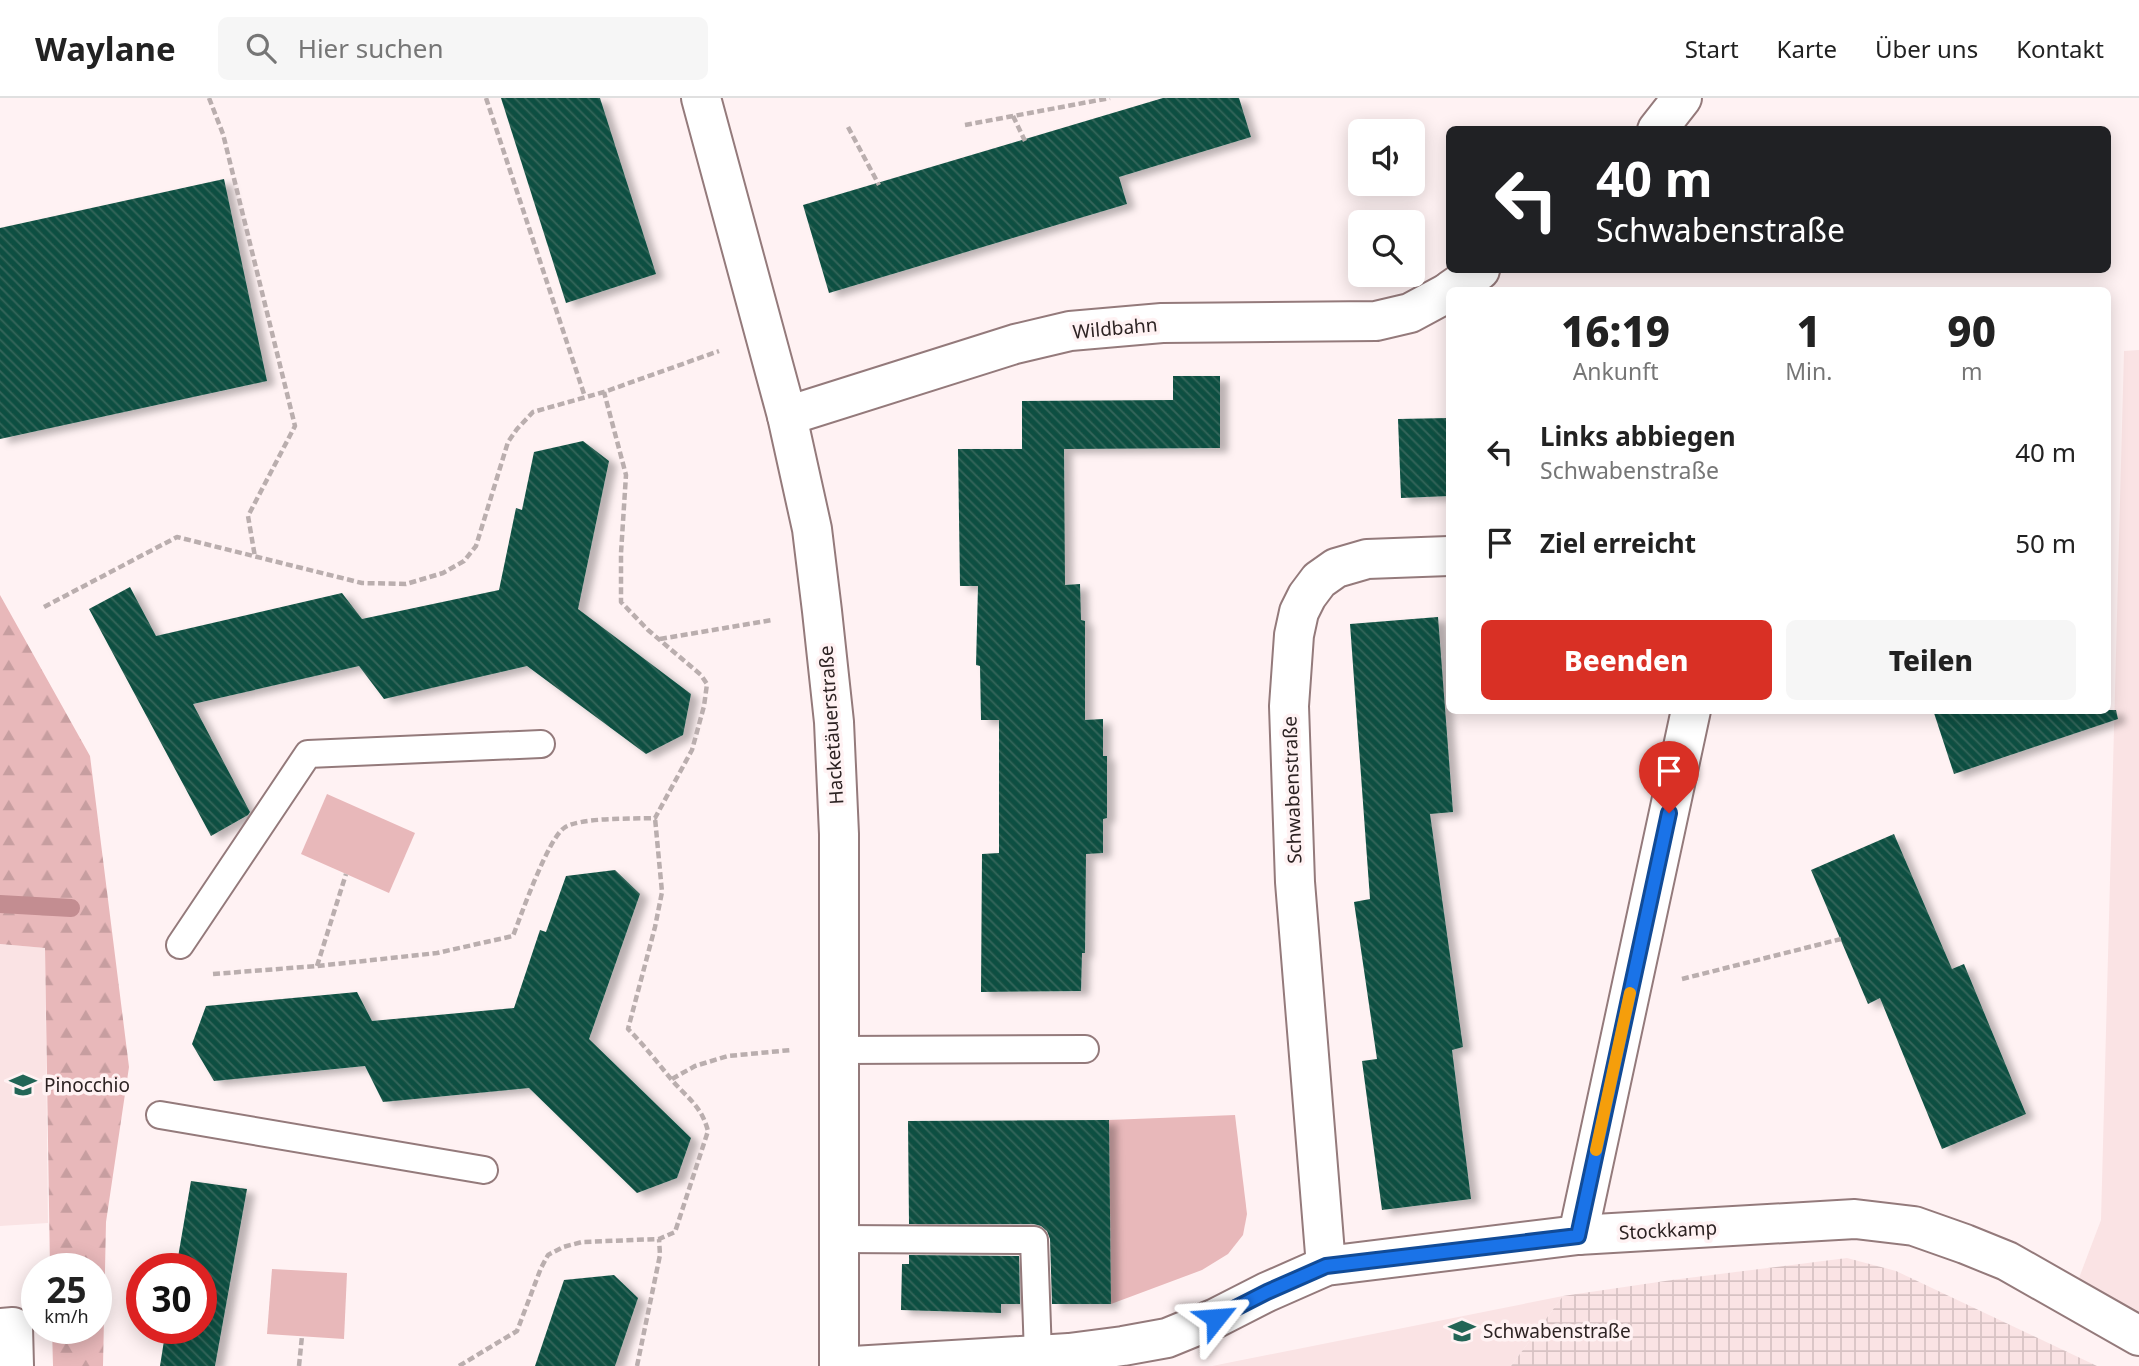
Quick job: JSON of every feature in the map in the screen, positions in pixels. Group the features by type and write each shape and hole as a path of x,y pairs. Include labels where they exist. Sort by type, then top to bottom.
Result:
{"street":[{"name":"Hacketäuerstraße","path":"701,98 787,416 812,529 834,722 839,834 839,1366"},
{"path":"1660,126 1682,98"},
{"name":"Wildbahn","path":"1456,287 1476,273"},
{"name":"Wildbahn","path":"787,416 1015,344 1070,331 1162,323 1376,321 1409,313 1446,293"},
{"name":"Schwabenstraße","path":"1326,1266 1295,882 1289,706 1294,635 1299,612 1307,596 1319,580 1336,568 1367,559 1446,556"},
{"path":"1578,1236 1690,714"},
{"name":"Stockkamp","path":"853,1366 1038,1355 1123,1346 1167,1338 1326,1266 1578,1236 1855,1219 1914,1226 2007,1261 2139,1336"},
{"path":"0,1328 13,1327 14,1366"}],"lane":[{"path":"180,945 308,754 541,744"},
{"path":"839,1050 1085,1049"},
{"path":"160,1115 484,1170"},
{"path":"840,1240 1034,1240 1038,1355"}],"path":[{"path":"209,98 223,134 295,426 248,516 254,557"},
{"path":"486,98 585,397"},
{"path":"965,125 1110,98"},
{"path":"1013,116 1025,141"},
{"path":"848,127 879,185"},
{"path":"44,607 177,537 362,583 406,584 443,573 464,561 476,546 508,442 533,412 604,392 706,356"},
{"path":"459,1366 517,1331 548,1255 563,1247 582,1242 659,1239 675,1232 708,1132 704,1116 655,1057 628,1030 662,892 655,818 692,750 707,684 701,675 621,602 626,475 604,392"},
{"path":"660,640 766,621"},
{"path":"205,974 317,966 437,953 513,936 552,843 563,828 579,822 655,818"},
{"path":"317,966 346,874"},
{"path":"1630,993 1841,939"},
{"path":"672,1079 695,1066 717,1059 779,1051"},
{"path":"638,1366 660,1255 659,1239"},
{"path":"299,1366 302,1336"}],"shaded area":[{"path":"2139,350 2139,1313 2079,1278 2101,1220 2124,351"},
{"name":"Pinocchio","path":"0,944 45,948 48,1223 0,1226"},
{"path":"1847,1258 1896,1271 2097,1366 1511,1366 1563,1296"},
{"name":"Schwabenstraße","path":"1563,1296 1511,1366 1212,1366"}],"green space":[{"path":"0,595 90,756 129,1067 106,1222 105,1253 50,1253 45,948 0,944"},
{"path":"327,794 415,833 389,893 301,854"},
{"path":"1235,1115 1247,1214 1243,1235 1228,1254 1202,1270 1111,1304 1109,1120"},
{"path":"272,1269 347,1273 344,1339 267,1334"},
{"path":"52,1344 103,1344 103,1366 53,1366"}],"building":[{"path":"501,98 600,98 656,274 566,303"},
{"path":"1163,98 1239,98 1251,137 1119,177 1127,204 829,293 803,205"},
{"path":"224,179 267,381 0,439 0,228"},
{"path":"1173,376 1220,376 1220,448 1064,449 1065,585 1080,584 1081,620 1085,621 1085,720 1103,719 1103,756 1107,756 1107,818 1103,819 1103,853 1086,854 1085,953 1082,953 1081,991 981,992 982,854 999,853 999,720 981,720 980,666 976,665 978,586 960,586 958,449 1022,449 1022,401 1173,400"},
{"path":"1446,418 1446,496 1401,498 1398,419"},
{"path":"583,441 609,461 578,609 691,694 683,735 646,754 527,666 384,699 359,666 193,704 250,812 211,836 89,609 130,587 156,636 342,593 362,619 499,590 516,508 522,510 534,452"},
{"path":"1438,617 1453,812 1430,814 1463,1047 1452,1050 1471,1199 1382,1210 1362,1061 1377,1059 1354,902 1370,899 1350,624"},
{"path":"2111,710 2116,710 2118,719 1954,774 1934,714 2111,714"},
{"path":"1894,834 1952,969 1964,964 2026,1114 1942,1149 1880,998 1868,1004 1811,870"},
{"path":"615,870 640,894 589,1039 691,1138 677,1178 637,1193 529,1088 383,1102 365,1066 214,1081 192,1044 206,1006 357,992 372,1021 514,1008 540,930 546,932 566,876"},
{"path":"1109,1120 1111,1304 1052,1304 1050,1239 1041,1226 909,1224 908,1121"},
{"path":"191,1181 247,1189 215,1366 160,1366 163,1344 217,1344 217,1253 179,1253"},
{"path":"909,1255 1019,1256 1020,1304 1001,1304 1001,1313 901,1310 902,1264 909,1264"},
{"path":"614,1275 638,1298 615,1366 535,1366 564,1280"}],"waterway":[{"path":"0,904 71,908"}],"slow traffic":[{"path":"1596,1150 1630,993"}],"place":[{"name":"Pinocchio","path":"23,1085"},
{"name":"Schwabenstraße","path":"1462,1331"}],"route":[{"path":"1216,1318 1326,1266 1578,1236 1669,813"}]}
